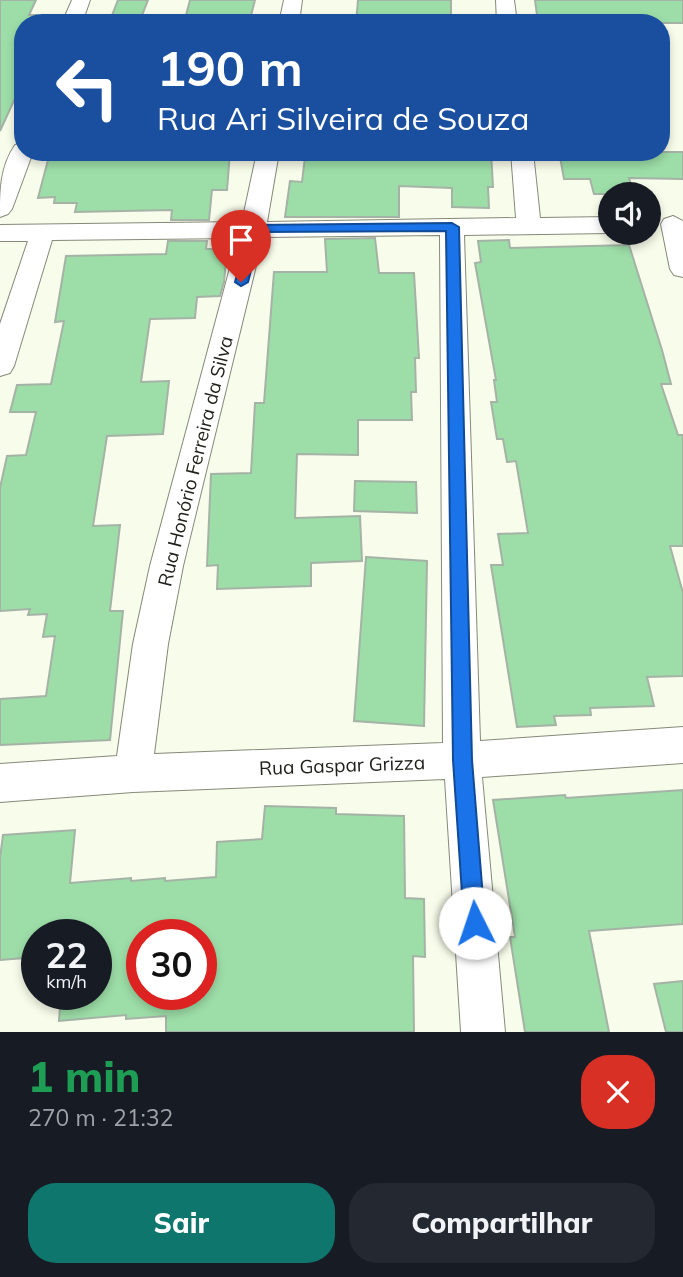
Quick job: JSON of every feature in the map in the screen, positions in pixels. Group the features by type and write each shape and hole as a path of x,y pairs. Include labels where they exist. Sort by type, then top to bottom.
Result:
{"street":[{"path":"0,209 19,161"},
{"name":"Rua Honório Ferreira da Silva","path":"133,772 154,626 184,496 255,228 266,161"},
{"path":"523,161 530,225"},
{"path":"668,224 683,269"},
{"path":"0,233 598,225"},
{"path":"452,227 462,760 483,1032"},
{"path":"0,366 43,231"},
{"name":"Rua Gaspar Grizza","path":"0,783 133,772 462,760 683,745"}],"building":[{"path":"0,0 36,0 29,14 14,14 14,101 0,131"},
{"path":"118,0 148,0 143,14 113,14"},
{"path":"190,0 255,0 251,14 186,14"},
{"path":"358,0 451,0 451,14 357,14"},
{"path":"535,0 683,0 683,23 670,23 670,14 537,14"},
{"path":"670,152 683,152 683,179 629,178 630,182 598,182 598,194 594,194 590,179 564,179 561,161 670,161"},
{"path":"48,161 229,161 227,190 212,190 209,220 171,220 172,210 75,212 77,203 54,203 55,197 38,198"},
{"path":"305,161 492,161 493,187 488,187 489,208 452,207 452,188 399,186 399,217 285,217 290,181 302,182"},
{"path":"375,238 379,273 414,273 419,358 415,358 416,392 411,392 412,420 358,420 358,455 297,454 295,518 360,516 362,561 311,563 311,586 217,589 218,565 207,566 211,474 251,473 255,403 264,403 274,272 327,272 325,239"},
{"path":"509,240 510,248 629,245 671,384 661,384 678,435 683,435 683,546 670,546 683,593 683,676 647,677 654,706 590,708 591,715 554,716 556,725 517,727 491,565 503,565 498,534 528,533 516,461 507,462 503,439 497,439 491,402 497,402 496,380 475,263 481,262 478,241"},
{"path":"168,241 207,241 206,249 227,249 224,282 220,296 197,297 195,318 150,319 141,382 169,381 163,434 107,436 93,526 120,525 110,611 123,611 110,740 0,745 0,699 46,696 55,636 43,637 47,614 28,615 30,609 0,611 0,488 7,456 26,455 36,412 10,412 17,385 51,384 64,321 55,322 66,256 166,254"},
{"path":"355,481 416,482 417,513 354,511"},
{"path":"366,557 427,561 424,726 354,721"},
{"path":"683,790 683,924 589,931 609,1032 525,1032 510,937 515,937 493,800"},
{"path":"265,806 336,808 336,814 404,816 405,898 424,899 425,957 413,956 414,1032 166,1032 166,1016 126,1019 126,1015 59,1021 60,1010 112,1010 112,919 21,919 21,958 0,960 0,858 3,835 75,830 70,883 131,878 131,881 165,878 165,881 216,877 217,842 262,839"},
{"path":"683,981 683,1032 666,1032 654,984"}],"route":[{"path":"241,282 255,228 452,227 462,760 475,923"}]}
